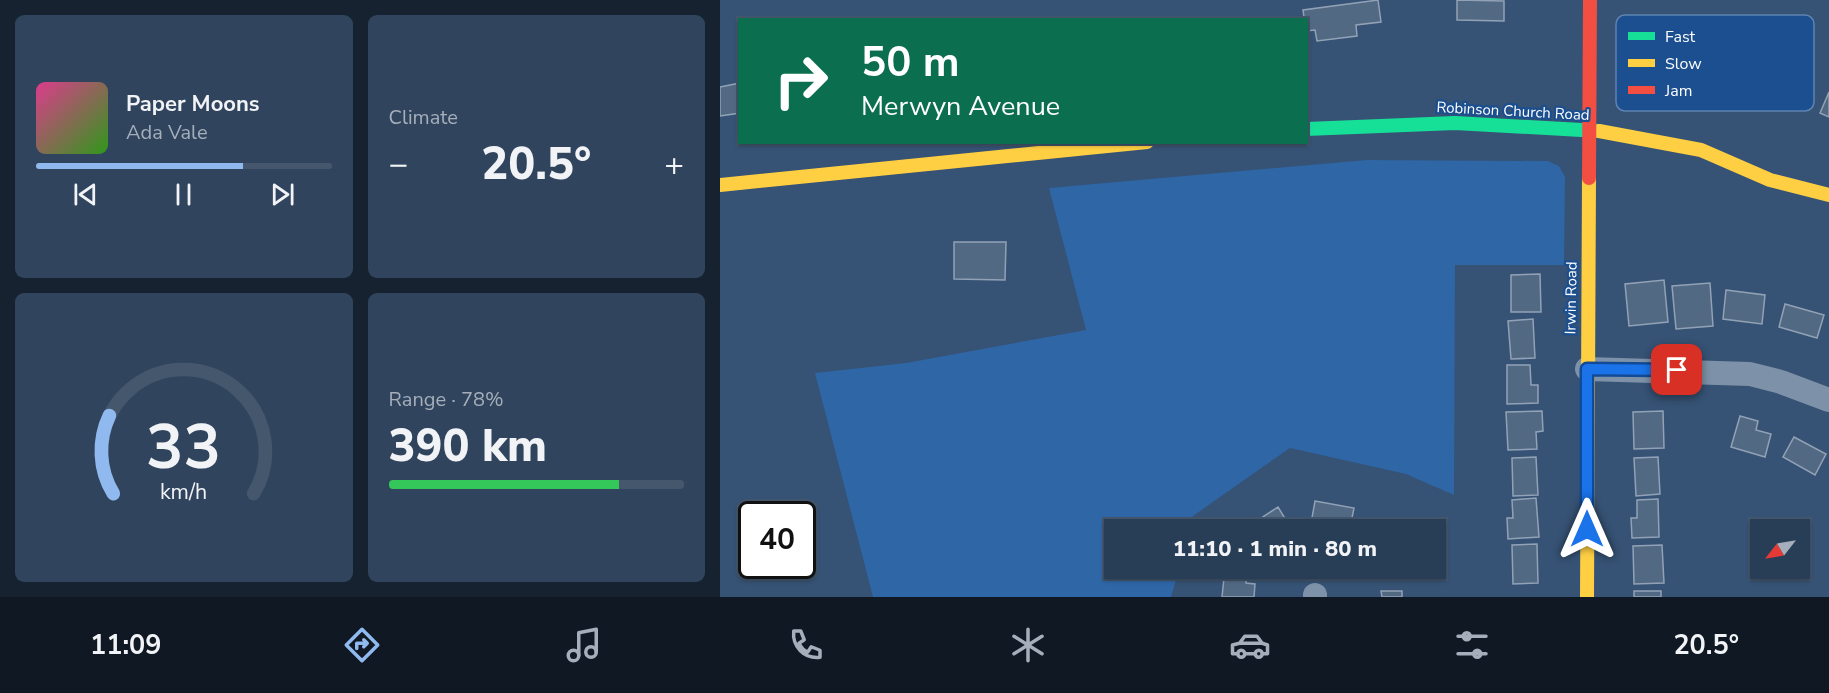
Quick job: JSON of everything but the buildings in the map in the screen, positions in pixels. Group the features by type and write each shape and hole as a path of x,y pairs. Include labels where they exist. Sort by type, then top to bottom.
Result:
{"street":[{"name":"Irwin Road","path":"1587,597 1590,0"},
{"name":"Robinson Church Road","path":"1308,129 1467,122 1590,131 1703,151 1781,184 1812,206"},
{"path":"720,185 1127,144"},
{"name":"Robinson Church Road","path":"1781,184 1819,190 1829,195"},
{"path":"1587,369 1750,374 1781,382 1829,400"}],"shaded area":[{"path":"1367,160 1548,161 1559,166 1565,177 1564,265 1455,265 1454,495 1406,474 1290,448 1193,516 1192,519 1104,519 1104,579 1176,579 1171,597 873,597 815,373 906,363 1086,330 1049,188"}],"traffic: fast":[{"path":"1308,129 1455,123 1599,131"}],"traffic: slow":[{"path":"1599,131 1701,150 1770,180 1829,195"},
{"path":"720,185 1127,144"},
{"path":"1587,597 1589,178"}],"traffic: jam":[{"path":"1589,178 1590,0"}],"route":[{"path":"1587,529 1587,369 1677,370"}]}
